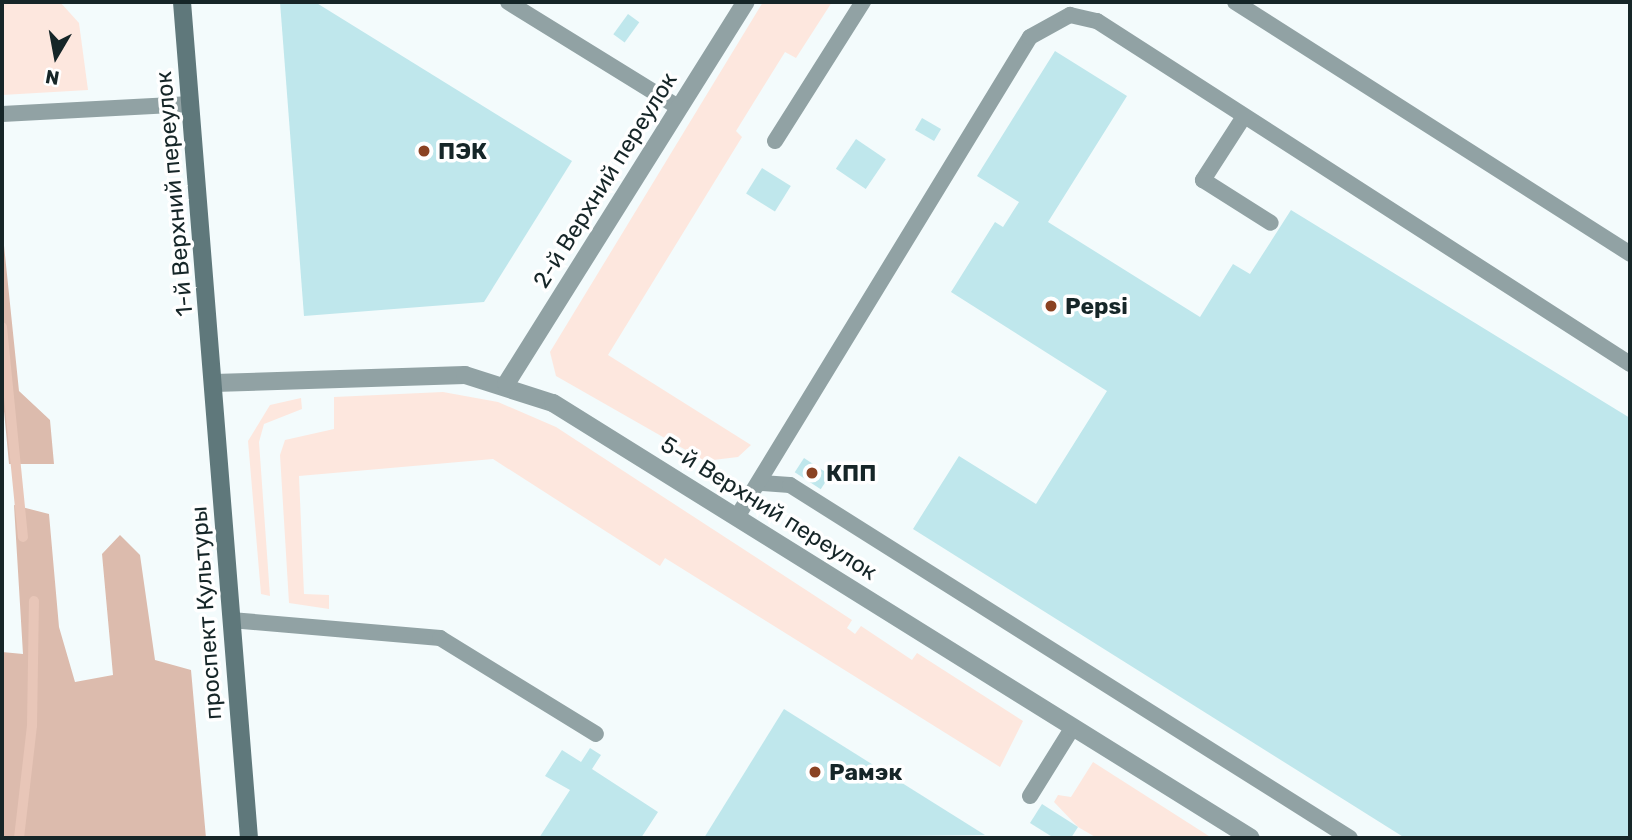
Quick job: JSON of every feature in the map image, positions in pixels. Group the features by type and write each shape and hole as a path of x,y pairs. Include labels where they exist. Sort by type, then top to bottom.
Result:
{"street":[{"name":"1-й Верхний переулок","path":"182,2 214,383"},
{"name":"2-й Верхний переулок","path":"506,384 746,2"},
{"name":"5-й Верхний переулок","path":"214,383 466,375 506,384 553,403 1251,838"},
{"name":"проспект Культуры","path":"214,383 249,838"}],"lane":[{"path":"508,2 678,107"},
{"path":"775,141 863,2"},
{"path":"1235,2 1630,254"},
{"path":"737,517 761,483 1041,27 1070,15 1097,21 1243,118 1630,364"},
{"path":"2,114 191,104"},
{"path":"1243,118 1203,180 1271,223"},
{"path":"761,483 790,485 1350,838"},
{"path":"231,620 440,638 596,734"},
{"path":"1030,796 1073,727"}],"shaded area":[{"path":"2,2 60,2 79,23 88,90 2,95"},
{"path":"763,2 832,2 796,58 785,52 736,131 742,137 608,355 751,445 738,457 705,461 556,376 550,352"},
{"path":"2,226 19,391 50,420 54,464 9,464 2,390"},
{"path":"443,392 498,402 556,427 852,620 847,628 855,634 861,626 912,660 917,653 1023,721 1000,767 665,558 660,566 493,459 299,476 304,594 329,595 329,609 289,603 280,455 285,440 334,429 334,397"},
{"path":"301,398 302,409 264,424 259,442 270,596 261,594 248,441 270,405"},
{"path":"14,505 49,514 59,627 75,682 113,675 102,554 120,535 140,555 155,660 191,670 206,838 2,838 2,652 23,654"},
{"path":"1093,762 1212,838 1097,838 1078,827 1054,802 1058,795 1071,797"}],"building":[{"name":"ПЭК","path":"280,2 315,2 572,161 484,302 304,316"},
{"path":"628,14 639,22 625,42 613,34"},
{"path":"1055,51 1127,96 1048,222 1200,317 1233,264 1250,274 1291,210 1630,418 1630,838 1405,838 913,529 959,456 1036,504 1107,391 951,292 995,222 1003,227 1019,202 977,176"},
{"path":"922,118 941,129 934,141 915,130"},
{"path":"856,139 886,159 866,189 836,169"},
{"path":"762,168 791,186 775,211 746,193"},
{"name":"КПП","path":"804,458 830,475 821,489 795,472"},
{"name":"Рамэк","path":"784,709 985,835 704,838"},
{"path":"590,748 601,755 592,769 658,812 641,838 539,838 570,790 545,776 562,750 581,762"},
{"path":"1042,804 1078,827 1071,838 1054,838 1030,823"}],"waterway":[{"path":"2,327 23,537"},
{"path":"19,838 32,726 34,601"}],"place":[{"name":"ПЭК","path":"424,151"},
{"name":"Pepsi","path":"1051,306"},
{"name":"КПП","path":"812,473"},
{"name":"Рамэк","path":"815,772"}]}
